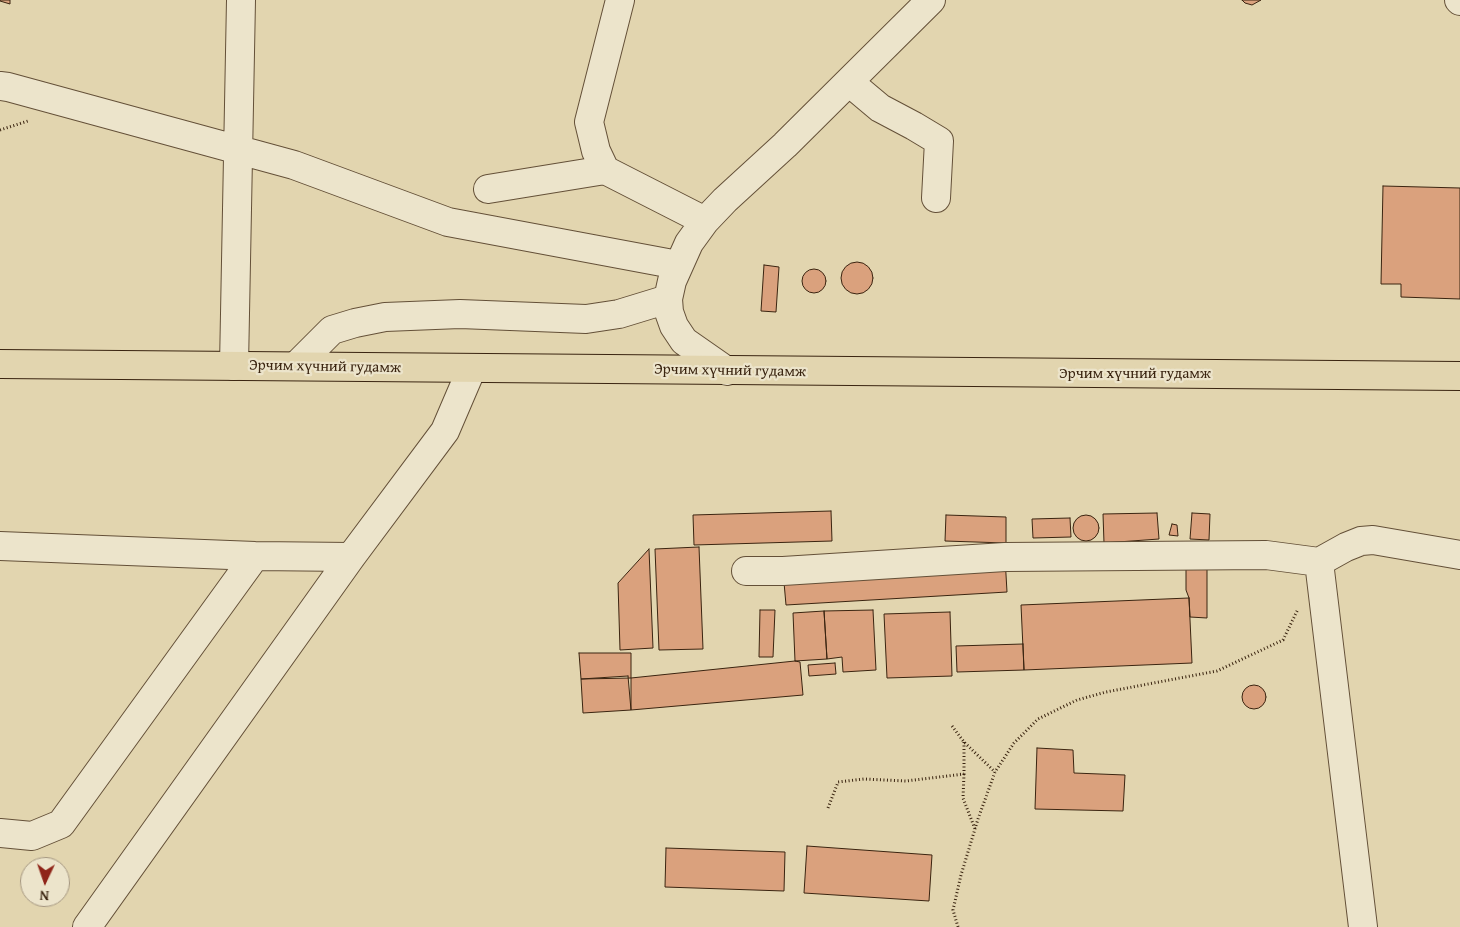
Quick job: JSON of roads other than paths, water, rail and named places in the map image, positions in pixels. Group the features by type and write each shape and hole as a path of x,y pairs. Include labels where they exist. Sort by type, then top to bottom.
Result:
{"main road":[{"name":"Эрчим хүчний гудамж","path":"0,364 1460,376"}],"street":[{"path":"234,366 241,0"},
{"path":"605,170 596,151 590,122 620,0"},
{"path":"727,371 684,341 674,326 669,312 668,299 672,281 689,243 725,200 849,82 931,0"},
{"path":"849,82 880,108 939,141 936,198"},
{"path":"0,86 294,165 448,222 678,265"},
{"path":"488,189 605,170 705,222"},
{"path":"296,366 332,330 385,317 460,314 586,319 620,314 668,299"},
{"path":"87,927 351,557 445,431 472,368"},
{"path":"746,571 783,571 1005,557 1266,555 1319,562 1346,547 1374,540 1460,555"},
{"path":"0,546 255,556 351,557"},
{"path":"0,833 32,836 61,824 255,556"},
{"path":"1319,562 1363,927"}]}
